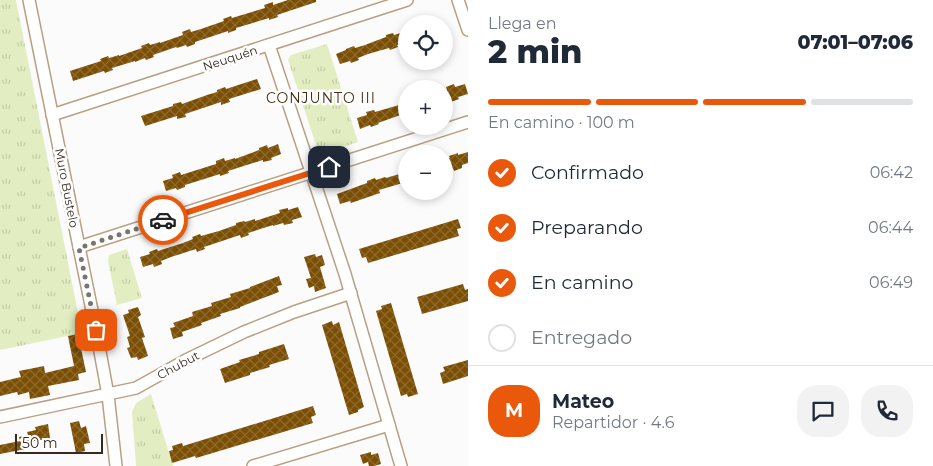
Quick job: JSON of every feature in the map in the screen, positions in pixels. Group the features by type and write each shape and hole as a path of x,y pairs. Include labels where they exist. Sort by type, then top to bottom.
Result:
{"street":[{"name":"Muro Bustelo","path":"29,0 96,330 108,395 116,466"},
{"name":"Neuquén","path":"52,115 407,0"},
{"path":"458,0 468,30"},
{"path":"269,45 351,294 402,466"},
{"path":"79,248 468,122"},
{"name":"Chubut","path":"0,418 136,388 186,360 244,332 294,312 351,294"},
{"path":"253,466 389,425"}],"green space":[{"path":"0,0 16,0 82,333 0,350"},
{"path":"327,44 358,142 323,154 318,151 288,60 291,55"},
{"path":"127,249 142,298 117,305 108,261 109,255"},
{"path":"151,394 173,466 136,466 132,412 136,403"}],"building":[{"path":"288,0 316,0 316,2 277,15 278,17 269,20 269,18 236,28 236,30 228,33 228,31 195,42 195,44 187,47 186,45 176,47 153,55 154,57 146,60 145,58 112,68 113,70 105,73 104,71 73,81 70,71 101,61 100,59 108,56 109,58 119,56 142,48 141,46 149,43 150,45 160,43 183,35 182,32 190,29 191,32 224,21 223,19 231,16 232,18 265,8 264,5 273,2 273,5"},
{"path":"393,33 394,35 398,34 398,47 368,54 351,63 350,61 340,64 336,54 354,46 355,48 365,45 386,37 386,35"},
{"path":"257,79 261,89 229,99 230,102 221,105 221,102 185,114 186,117 177,119 177,116 145,126 141,116 173,106 173,104 181,102 182,104 217,92 217,90 225,87 226,89"},
{"path":"453,84 455,87 465,84 468,94 458,97 459,99 453,101"},
{"path":"398,105 398,116 371,127 370,125 360,129 357,118 367,115 366,112 374,110 375,112"},
{"path":"278,144 281,154 271,158 272,160 263,162 263,160 228,171 229,173 220,176 220,174 185,185 185,187 177,190 176,188 166,191 163,181 173,178 172,175 180,172 181,175 216,164 216,161 224,158 225,161 235,159 267,145 268,148"},
{"path":"468,152 468,163 454,171 453,155 458,153 458,155"},
{"path":"398,174 398,184 379,190 380,193 351,203 350,201 340,204 337,194 367,183 367,181 375,178 376,180"},
{"path":"298,207 302,217 292,220 293,223 273,225 248,233 249,235 241,238 240,235 204,247 205,249 197,252 196,249 171,257 161,261 162,264 154,267 153,264 143,267 140,257 150,254 149,252 183,243 200,234 201,236 219,231 236,225 236,223 255,219 255,221 280,213 279,210"},
{"path":"458,219 461,228 457,229 459,236 368,263 366,257 362,258 359,249"},
{"path":"315,254 316,257 322,255 325,265 320,267 326,288 315,292 314,286 309,288 306,279 311,278 304,257"},
{"path":"279,276 282,285 277,286 279,292 220,314 221,316 182,332 183,336 173,339 170,328 175,327 173,323 193,316 192,312 212,306 211,303 231,297 230,294"},
{"path":"463,284 465,290 468,289 468,301 422,314 417,297"},
{"path":"391,303 418,394 408,397 407,394 401,396 376,311 382,309 381,306"},
{"path":"138,307 141,315 138,317 145,337 142,338 148,356 138,360 137,357 131,358 127,348 130,347 127,337 130,336 123,315 129,313 128,310"},
{"path":"332,321 333,325 339,322 364,407 358,410 358,412 349,415 322,325"},
{"path":"78,334 86,372 78,374 79,380 48,386 50,395 30,399 29,392 18,395 17,392 0,396 0,382 21,377 19,371 44,366 45,373 74,366 68,336"},
{"path":"284,344 289,359 225,383 220,369 240,362 239,360 259,354 259,352"},
{"path":"468,360 468,376 443,384 440,373 445,371 443,367"},
{"path":"313,406 316,415 311,417 313,423 196,458 195,456 172,463 169,451 173,450 172,446 182,443 183,446"},
{"path":"79,421 81,428 86,426 90,443 84,444 85,451 76,453 70,423"},
{"path":"48,424 50,438 30,442 31,448 0,454 0,445 20,441 19,437 28,435 27,432 36,430 35,427"},
{"path":"371,452 371,455 378,453 381,464 369,466 368,462 363,464 360,455"}],"way so far":[{"path":"96,330 79,248 163,220"}],"district":[{"name":"CONJUNTO III","path":"321,98"}],"route":[{"path":"163,220 329,167"}]}
